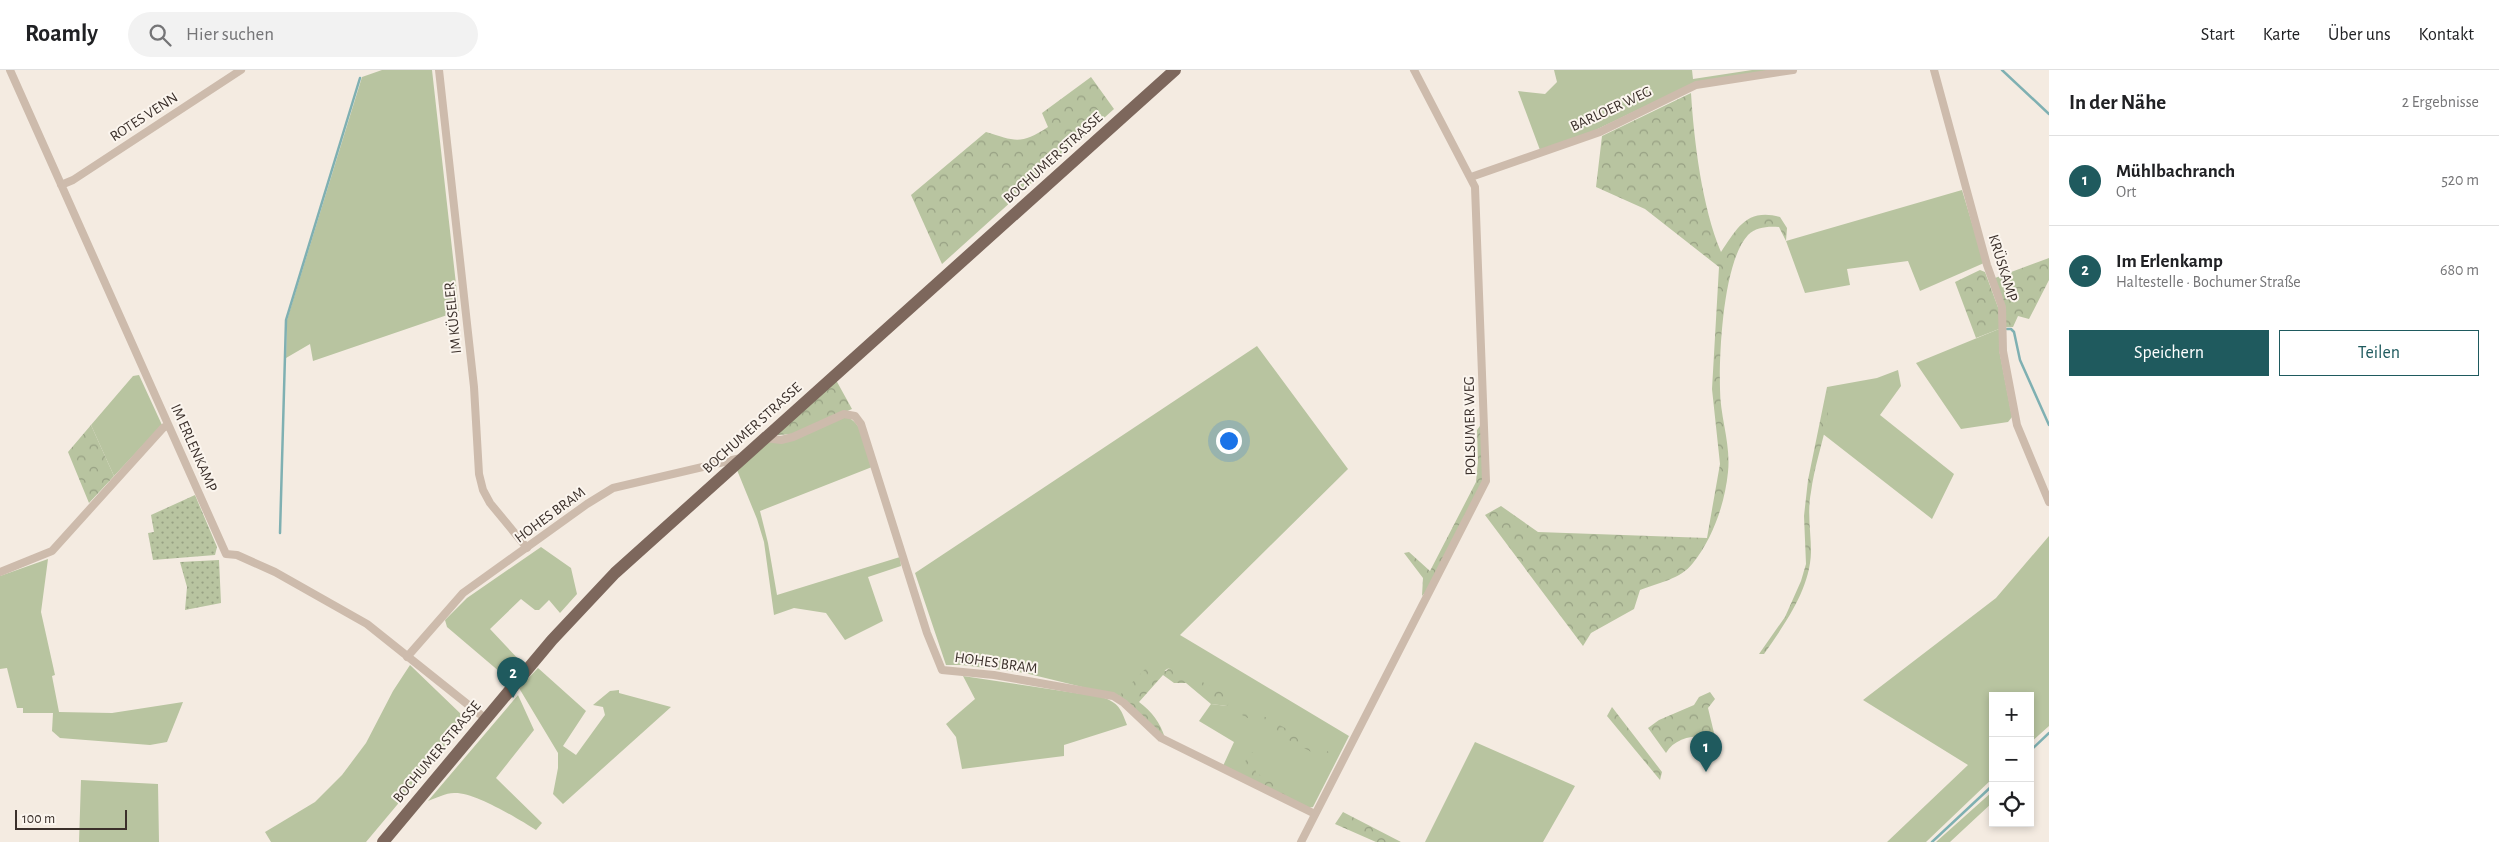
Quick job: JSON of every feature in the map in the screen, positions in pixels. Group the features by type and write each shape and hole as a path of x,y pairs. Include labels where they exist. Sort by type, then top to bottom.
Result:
{"main road":[{"name":"BOCHUMER STRASSE","path":"383,842 552,640 615,574 1174,70"}],"street":[{"name":"IM ERLENKAMP","path":"10,70 226,554 237,555 274,572 367,624 486,719"},
{"name":"ROTES VENN","path":"61,185 73,180 241,70"},
{"name":"IM KÜSELER","path":"438,70 474,387 479,474 483,490 490,503 527,548"},
{"name":"POLSUMER WEG","path":"1301,842 1486,481 1475,187 1414,70"},
{"name":"BARLOER WEG","path":"1471,177 1600,132 1696,85 1793,70"},
{"name":"KRÜSKAMP","path":"1934,70 1987,265 2002,306 2003,351 2017,425 2049,502"},
{"name":"HOHES BRAM","path":"765,438 770,440 787,438 844,414 855,416 861,424 927,633 942,670 994,675 1113,696 1124,703 1161,738 1316,814"},
{"path":"0,572 52,551 150,442 168,425"},
{"name":"HOHES BRAM","path":"407,657 463,593 586,504 614,488 743,458"}],"green space":[{"path":"382,70 432,70 459,311 313,361 310,344 286,358 287,320 362,77"},
{"path":"1554,70 1692,70 1693,79 1752,70 1776,70 1694,83 1583,136 1540,150 1518,91 1545,94 1557,82"},
{"path":"1091,77 1114,109 942,264 911,195 986,132 1018,140 1039,133 1048,127 1042,113"},
{"path":"1691,93 1700,174 1714,234 1721,252 1738,228 1751,218 1759,215 1780,217 1787,228 1786,241 1779,227 1766,227 1755,230 1748,235 1733,265 1724,309 1720,373 1720,399 1729,462 1721,508 1706,543 1688,568 1669,580 1640,590 1634,609 1591,633 1583,646 1485,515 1501,506 1538,532 1707,538 1720,464 1712,389 1719,267 1645,209 1596,187 1602,136"},
{"path":"1962,190 1984,263 1920,291 1908,261 1847,269 1850,285 1805,293 1786,241"},
{"path":"2049,258 2049,280 2029,319 2018,316 2013,327 2006,327 2004,305 1995,278"},
{"path":"1980,270 1985,272 1999,310 1999,329 1976,338 1955,282"},
{"path":"1999,329 1999,349 2012,417 2008,422 1961,429 1916,363"},
{"path":"1257,346 1348,469 1180,635 1349,736 1313,807 1308,808 1223,766 1234,742 1199,721 1211,704 1227,706 1169,668 1119,696 1025,673 962,665 946,665 915,573"},
{"path":"1898,370 1901,386 1880,415 1954,474 1932,519 1823,434 1827,419 1827,387 1877,378"},
{"path":"139,375 162,425 114,476 91,425 133,376"},
{"path":"836,380 852,409 793,434 778,435 778,432"},
{"path":"1827,387 1827,421 1814,474 1810,500 1810,566 1795,606 1764,654 1759,654 1785,617 1801,581 1806,564 1804,516 1808,480"},
{"path":"844,416 851,419 860,430 872,467 760,511 777,595 900,557 901,566 868,577 883,621 845,640 826,613 794,608 774,615 764,542 757,519 737,470 768,442"},
{"path":"1482,423 1484,450 1482,486 1431,586 1422,596 1423,578 1404,553 1409,552 1430,571 1476,482 1478,461 1477,430"},
{"path":"91,425 114,476 89,503 68,452"},
{"path":"195,495 217,547 215,555 153,560 148,533 154,532 151,515"},
{"path":"2049,536 2049,726 2034,739 2034,692 1989,692 1989,782 1926,842 1887,842 1968,765 1863,700 1996,598"},
{"path":"541,547 571,568 577,594 560,613 549,600 539,610 535,610 521,599 490,629 521,662 507,678 447,627 445,620 467,598"},
{"path":"48,559 41,612 55,675 52,676 59,712 112,713 183,702 167,742 150,745 60,738 52,731 53,713 23,713 23,708 17,708 7,668 0,669 0,576"},
{"path":"219,560 221,603 185,610 187,587 180,562"},
{"path":"1151,663 1166,671 1169,668 1177,672 1184,672 1232,698 1227,706 1211,704 1186,683 1174,683 1163,675 1139,702 1155,718 1165,738 1119,696"},
{"path":"410,665 463,716 452,735 454,737 366,842 271,842 265,832 315,802 342,775 366,743 393,691"},
{"path":"538,668 586,711 563,746 576,755 605,715 603,707 593,705 610,691 619,690 619,693 671,707 563,804 553,794 558,768 558,753 519,688"},
{"path":"963,676 1102,697 1119,707 1127,725 1064,745 1064,756 962,769 956,737 946,724 975,699"},
{"path":"1710,692 1715,699 1708,708 1715,737 1687,738 1675,743 1666,753 1648,728 1659,720 1694,705 1699,697"},
{"path":"518,695 534,730 496,778 542,823 536,830 484,801 463,794 448,794 428,801"},
{"path":"1247,707 1336,756 1332,763 1242,715"},
{"path":"1612,707 1662,772 1660,780 1607,716"},
{"path":"1475,742 1575,786 1543,842 1425,842"},
{"path":"1250,749 1254,755 1256,773 1301,796 1299,802 1241,773"},
{"path":"81,780 158,784 159,842 79,842"},
{"path":"1989,795 1989,806 1950,842 1936,842"},
{"path":"1343,812 1401,842 1376,842 1335,824"}],"waterway":[{"path":"2002,70 2049,114"},
{"path":"280,533 286,320 360,78"},
{"path":"2007,329 2011,329 2014,332 2020,360 2049,425"},
{"path":"2034,747 2049,733"},
{"path":"1932,842 1989,789"}],"place":[{"name":"Im Erlenkamp","path":"513,698"},
{"name":"Mühlbachranch","path":"1706,772"}]}
